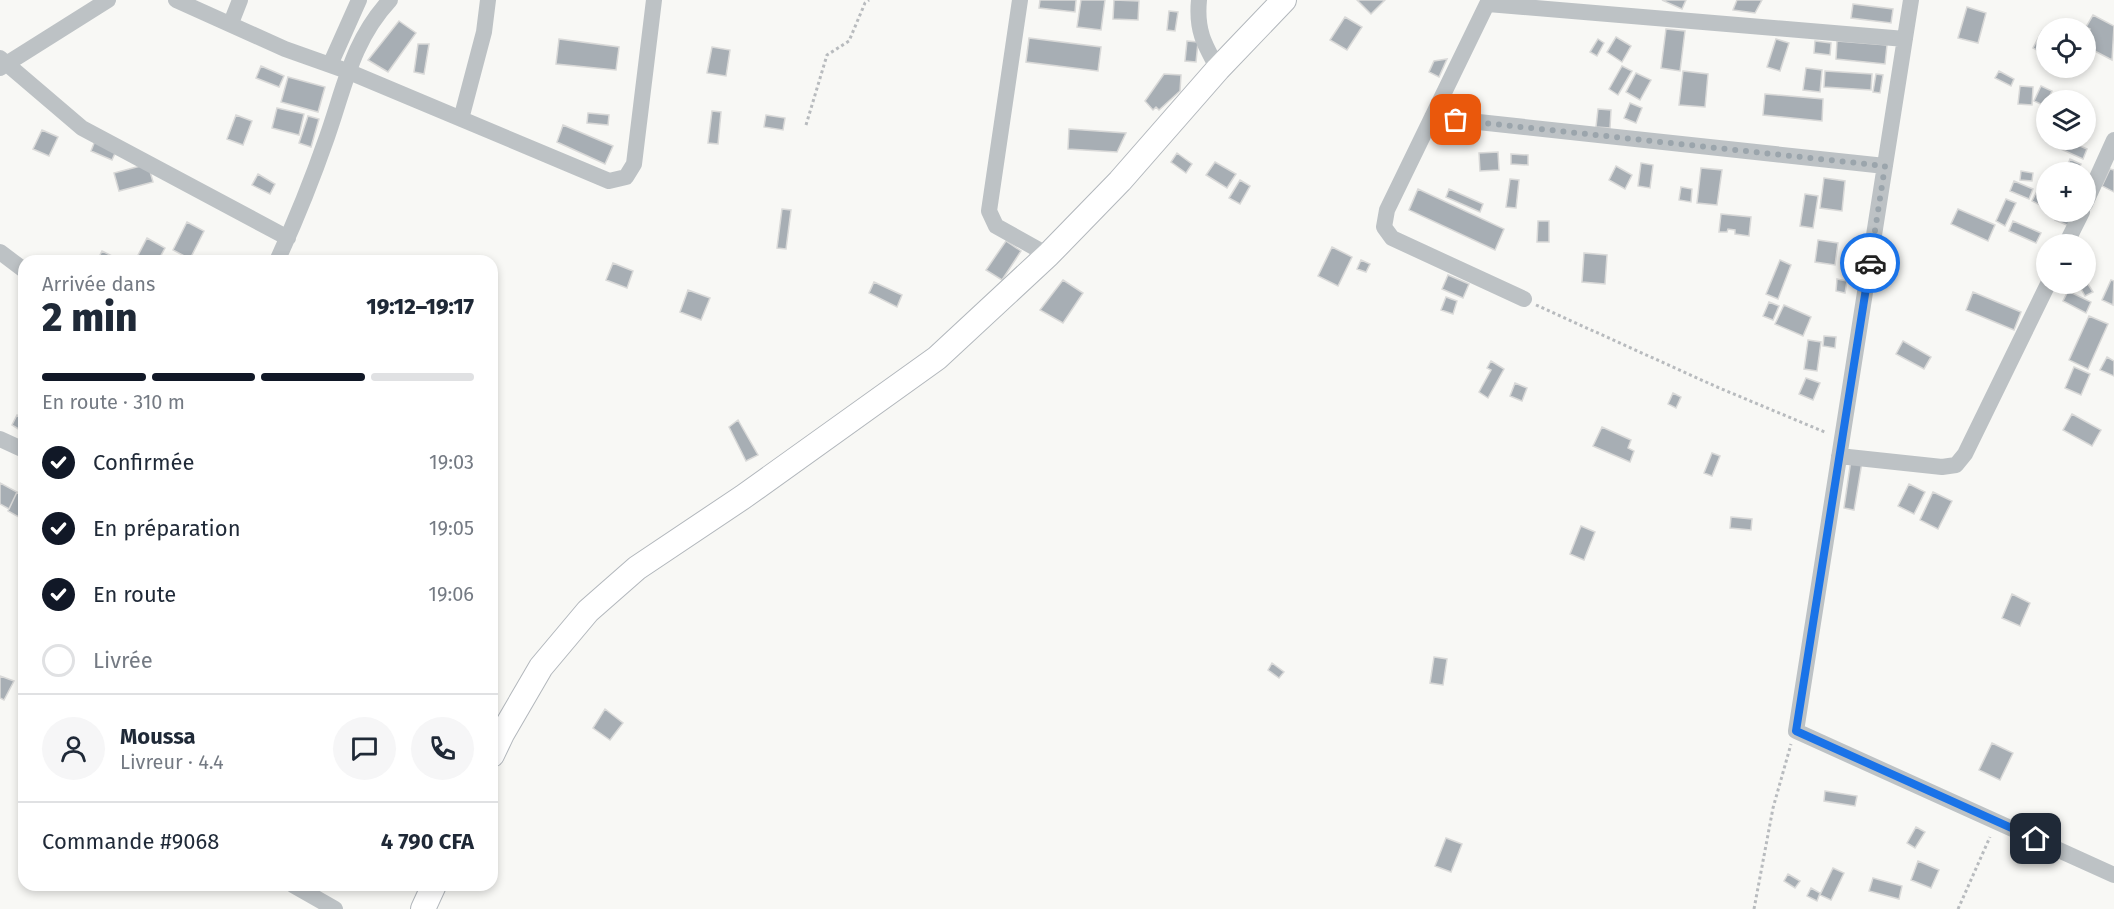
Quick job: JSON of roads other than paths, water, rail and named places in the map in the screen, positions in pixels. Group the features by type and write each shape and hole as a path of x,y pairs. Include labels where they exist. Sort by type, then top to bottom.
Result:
{"main road":[{"path":"498,733 542,667 588,611 637,568 743,498 937,358 1048,255 1120,181 1218,69 1284,0"},
{"path":"423,909 431,891"}],"street":[{"path":"108,0 2,63 82,128 288,238"},
{"path":"176,0 285,49 347,71 609,181 626,177 634,164 654,0"},
{"path":"231,23 240,0"},
{"path":"330,65 359,0"},
{"path":"280,255 301,209 328,135 347,71 362,36 390,0"},
{"path":"461,119 484,32 488,0"},
{"path":"1020,0 989,210 996,226 1048,255"},
{"path":"1199,0 1198,24 1201,38 1218,69"},
{"path":"1911,0 1796,731 2114,875"},
{"path":"1524,299 1392,238 1383,227 1387,210 1488,2 1905,39"},
{"path":"1432,117 1885,166"},
{"path":"2096,180 2114,140"},
{"path":"0,252 18,266"},
{"path":"1839,456 1942,467 1956,465 1965,454 2043,294"},
{"path":"0,439 18,447"},
{"path":"304,891 335,909"}]}
